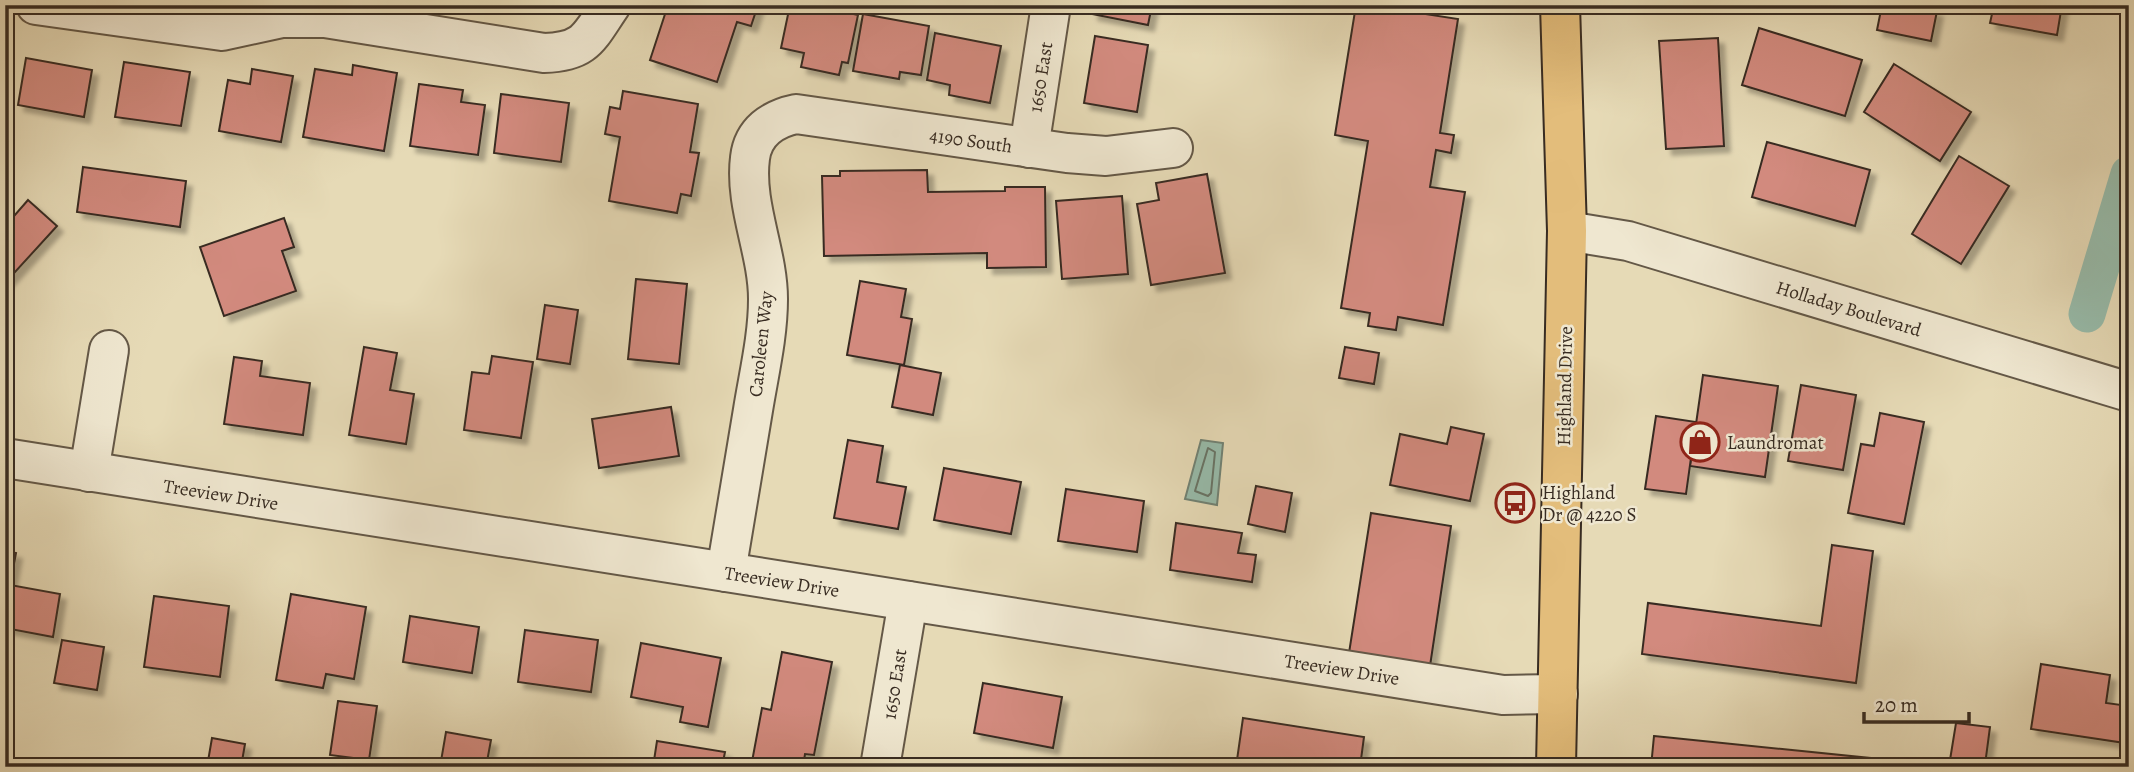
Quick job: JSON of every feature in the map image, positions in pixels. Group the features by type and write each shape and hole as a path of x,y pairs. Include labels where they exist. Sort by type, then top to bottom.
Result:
{"main road":[{"name":"Highland Drive","path":"1556,767 1567,230 1560,5"}],"street":[{"path":"36,5 188,29 222,31 303,16 544,52 569,52 584,45 611,5"},
{"name":"1650 East","path":"1029,148 1051,5"},
{"name":"4190 South","path":"771,123 796,114 813,115 1029,148 1106,156 1174,148"},
{"name":"Caroleen Way","path":"726,572 764,345 768,300 766,268 751,195 750,156 755,138 771,123"},
{"name":"Holladay Boulevard","path":"1567,230 1628,241 2129,392"},
{"path":"89,472 109,350"},
{"name":"Treeview Drive","path":"5,458 1503,695 1558,694"},
{"name":"1650 East","path":"880,767 908,601"}],"water":[{"path":"1201,440 1223,443 1217,505 1185,499"}],"building":[{"path":"668,5 758,5 751,26 737,22 717,82 650,60"},
{"path":"790,5 813,5 858,15 848,63 842,62 839,75 801,67 804,53 781,48"},
{"path":"1094,5 1152,5 1148,25 1092,14"},
{"path":"1356,5 1385,8 1385,5 1413,5 1412,12 1458,19 1440,133 1454,135 1451,153 1436,150 1430,187 1465,192 1443,325 1398,317 1396,330 1368,326 1370,313 1341,308 1368,141 1335,135"},
{"path":"1882,5 1909,5 1937,11 1931,41 1877,30"},
{"path":"1994,5 2062,5 2057,35 1990,23"},
{"path":"863,14 929,26 921,75 900,72 899,79 853,71"},
{"path":"1759,28 1862,60 1845,116 1742,85"},
{"path":"935,33 1001,46 990,103 949,95 950,85 927,80"},
{"path":"1095,36 1148,45 1137,112 1084,103"},
{"path":"1718,38 1724,146 1666,149 1659,41"},
{"path":"26,58 92,70 84,117 18,105"},
{"path":"124,62 190,72 181,126 115,117"},
{"path":"1894,64 1971,112 1940,161 1864,112"},
{"path":"353,65 397,73 384,151 303,137 315,69 352,75"},
{"path":"252,69 293,76 281,142 219,131 228,80 250,84"},
{"path":"419,84 463,90 461,102 485,105 478,155 410,146"},
{"path":"623,91 698,104 690,152 699,153 691,196 681,194 677,213 609,201 620,137 605,134 610,107 620,109"},
{"path":"501,94 569,103 561,162 494,153"},
{"path":"1767,142 1870,170 1855,226 1752,197"},
{"path":"1959,156 2009,186 1961,264 1912,234"},
{"path":"83,167 186,181 180,227 77,212"},
{"path":"927,170 928,192 1005,191 1005,187 1045,187 1046,267 987,268 987,253 824,256 822,176 840,176 840,171"},
{"path":"1207,174 1225,273 1151,285 1137,204 1159,200 1156,183"},
{"path":"1122,196 1128,274 1062,279 1056,201"},
{"path":"28,200 57,226 5,283 5,221 8,223"},
{"path":"284,218 294,247 282,251 296,291 224,316 200,247"},
{"path":"636,279 687,284 679,364 628,359"},
{"path":"860,281 906,289 901,317 912,319 904,365 847,355"},
{"path":"545,305 578,310 570,364 537,359"},
{"path":"364,347 397,353 390,390 414,394 406,444 349,435"},
{"path":"1345,347 1379,353 1374,384 1339,378"},
{"path":"492,356 533,362 521,438 464,430 472,372 489,374"},
{"path":"234,357 262,361 260,376 310,383 303,435 224,424"},
{"path":"900,365 941,373 933,415 892,407"},
{"path":"1703,375 1778,386 1765,477 1690,466"},
{"path":"1801,385 1856,395 1843,470 1788,461"},
{"path":"671,407 679,456 599,468 592,419"},
{"path":"1880,413 1924,422 1904,524 1848,513 1861,444 1874,446"},
{"path":"1656,416 1696,422 1686,494 1645,489"},
{"path":"1451,427 1484,434 1470,501 1390,485 1400,434 1447,444"},
{"path":"848,440 883,446 877,482 906,487 898,529 834,518"},
{"path":"944,468 1021,482 1011,534 934,520"},
{"path":"1256,486 1292,493 1285,532 1248,524"},
{"path":"1066,489 1144,501 1137,552 1058,541"},
{"path":"1371,513 1451,526 1430,666 1349,653"},
{"path":"1176,523 1242,533 1238,553 1256,555 1252,582 1170,570"},
{"path":"1832,545 1873,551 1856,683 1642,654 1648,603 1821,626"},
{"path":"5,551 16,553 10,585 60,594 53,637 5,628"},
{"path":"291,594 366,607 354,679 326,674 323,688 276,680"},
{"path":"154,596 229,606 220,677 144,667"},
{"path":"410,616 479,627 472,673 403,662"},
{"path":"525,630 598,640 591,692 518,682"},
{"path":"62,640 104,647 97,690 54,683"},
{"path":"641,643 721,658 708,727 680,722 683,707 631,697"},
{"path":"782,652 832,662 814,755 805,754 803,767 751,767 762,708 771,710"},
{"path":"2041,664 2110,675 2106,703 2129,706 2125,743 2031,729"},
{"path":"983,683 1062,697 1053,748 974,733"},
{"path":"338,701 377,706 369,760 330,755"},
{"path":"1243,718 1364,737 1360,767 1236,767"},
{"path":"1956,723 1990,727 1985,765 1950,760"},
{"path":"446,732 491,740 486,767 440,767"},
{"path":"1654,736 1870,758 1869,767 1651,767"},
{"path":"212,738 245,744 241,767 207,767"},
{"path":"657,741 725,752 722,767 653,767"}],"waterway":[{"path":"2087,314 2129,174"}],"place":[{"name":"Laundromat","path":"1700,442"},
{"name":"Highland Dr @ 4220 S","path":"1515,503"}]}
